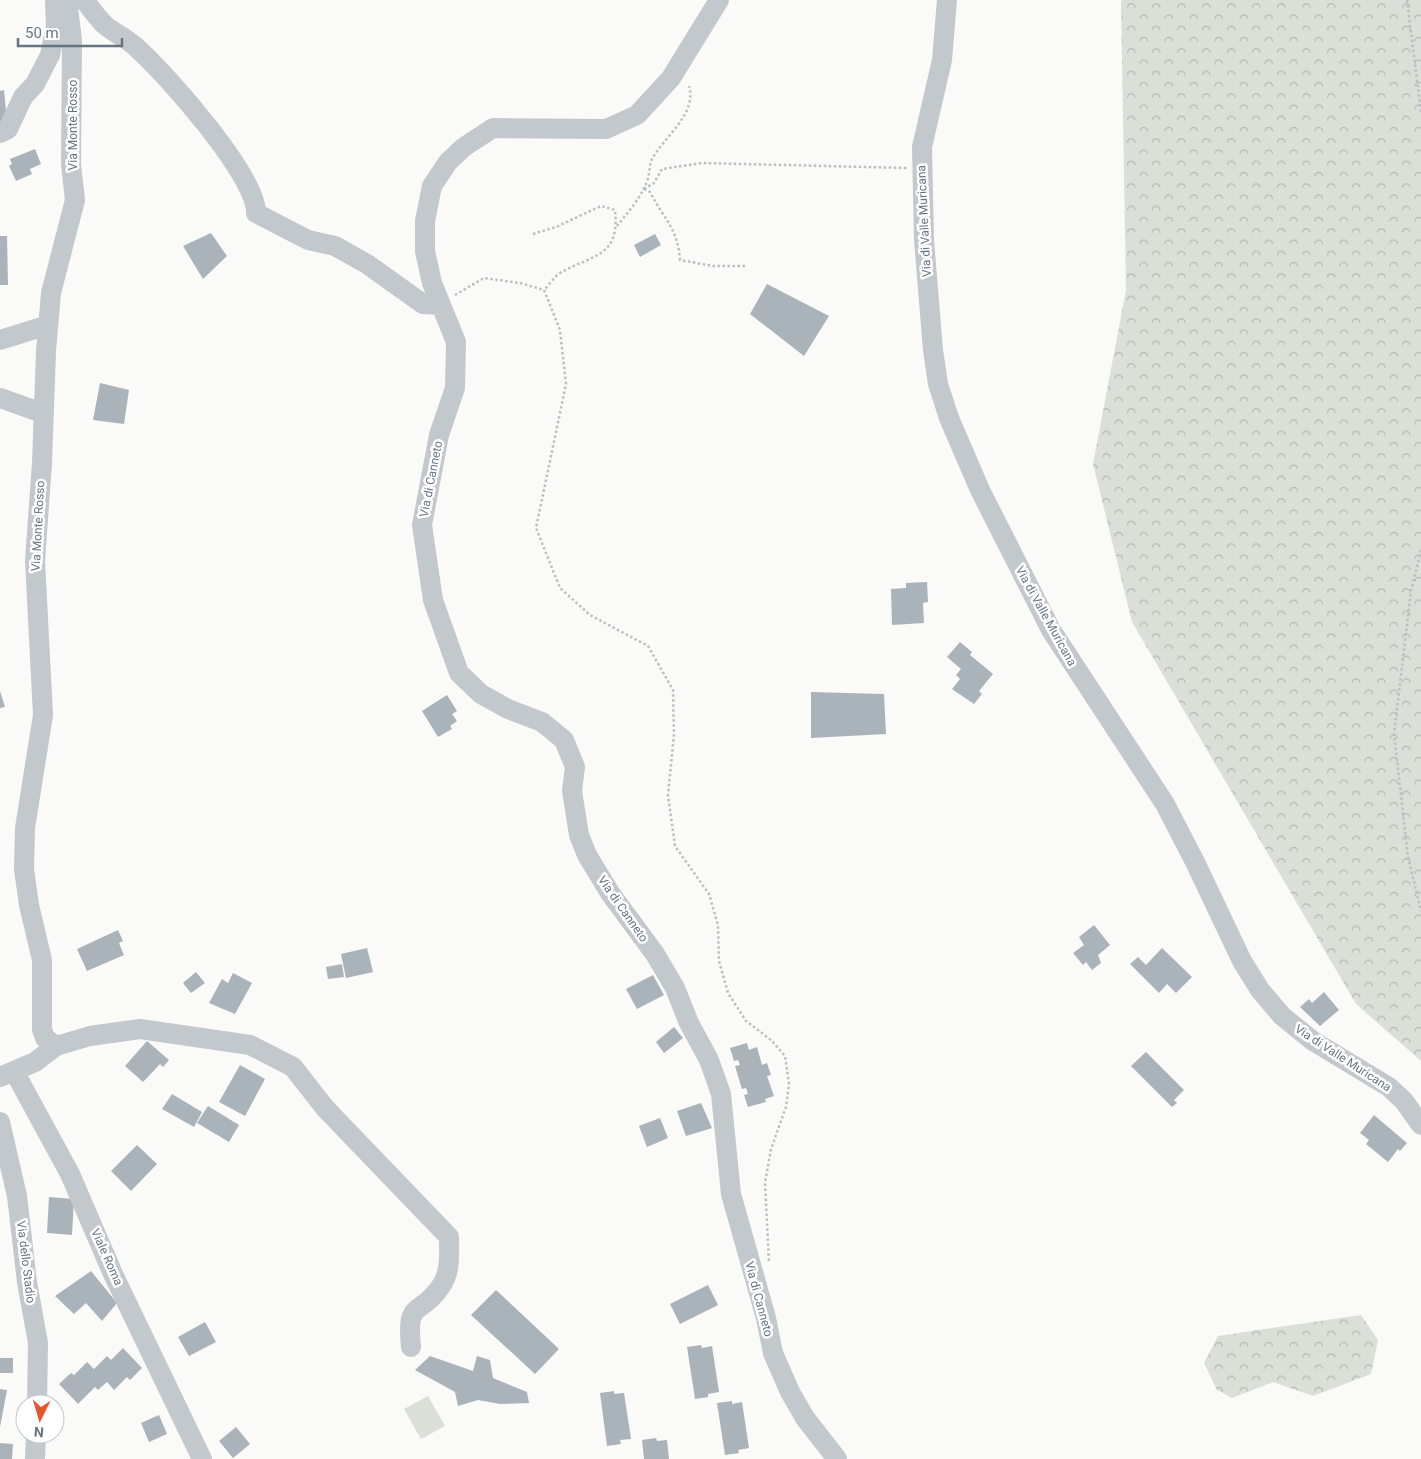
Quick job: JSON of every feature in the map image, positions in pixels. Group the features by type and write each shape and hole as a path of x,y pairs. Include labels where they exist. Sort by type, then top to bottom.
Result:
{"street":[{"path":"0,134 8,129 23,97 35,84 50,55 56,26 53,7 55,0"},
{"name":"Via Monte Rosso","path":"56,1046 45,1038 42,1029 42,960 29,904 24,869 25,828 43,715 35,561 42,463 42,413 48,325 51,293 75,200 71,165 72,40 67,0"},
{"path":"84,0 105,25 137,47 209,128 243,176 256,203 256,212 308,240 335,246 367,264 394,285 424,304 441,305"},
{"name":"Via di Canneto","path":"719,0 671,78 637,115 606,129 493,128 464,147 448,162 432,186 425,221 425,250 432,283 456,342 455,388 439,435 422,525 433,600 459,673 480,694 508,709 542,722 564,740 575,767 572,792 580,835 587,855 610,893 655,954 675,988 689,1023 708,1060 721,1094 728,1145 731,1194 766,1318 773,1353 790,1392 805,1418 837,1459"},
{"name":"Via di Valle Muricana","path":"947,2 944,52 923,135 921,168 929,313 938,384 949,418 980,490 1038,607 1079,674 1165,804 1196,862 1242,961 1260,990 1282,1016 1313,1041 1389,1087 1404,1101 1421,1125"},
{"path":"0,340 48,325"},
{"path":"0,398 42,413"},
{"path":"7,1074 35,1062 56,1046 90,1036 140,1029 250,1045 293,1067 325,1108 449,1237 449,1263 442,1285 412,1313 409,1325 411,1347"},
{"name":"Viale Roma","path":"7,1074 70,1174 113,1274 202,1459"},
{"name":"Via dello Stadio","path":"0,1122 18,1196 27,1282 38,1343 37,1394"},
{"path":"35,1459 36,1444"}],"path":[{"path":"1407,0 1421,112"},
{"path":"617,226 644,189 651,162 656,152 688,110 692,96 689,86"},
{"path":"644,189 654,183 662,169 702,163 921,168"},
{"path":"644,189 650,192 658,207 672,225 680,246 680,260 713,266 746,266"},
{"path":"533,234 556,227 601,206 615,210 617,226 613,242 590,261 559,274 544,290"},
{"path":"441,305 469,285 484,278 520,283 544,290"},
{"path":"544,290 560,330 566,384 536,528 560,588 590,615 648,646 673,690 674,734 668,796 676,846 708,894 718,925 719,960 728,993 746,1021 771,1040 784,1056 789,1084 786,1107 771,1149 765,1183 769,1268"},
{"path":"1421,550 1411,591 1394,734 1408,857 1421,911"}],"green space":[{"path":"1121,0 1421,0 1421,1061 1356,1004 1132,622 1093,464 1126,290"},
{"path":"1361,1315 1378,1340 1371,1374 1313,1396 1273,1382 1232,1398 1217,1390 1204,1363 1218,1336"},
{"path":"428,1396 445,1426 421,1439 404,1409"}],"building":[{"path":"4,90 7,122 0,124 0,91"},
{"path":"35,149 41,164 30,169 32,174 16,181 9,166 12,164 10,159"},
{"path":"211,233 227,256 203,279 183,246"},
{"path":"655,234 661,245 640,257 634,245"},
{"path":"0,236 7,236 8,285 0,285"},
{"path":"767,284 829,316 804,356 750,314"},
{"path":"100,383 129,390 124,424 93,420"},
{"path":"927,582 928,602 923,603 924,623 892,625 891,589 906,588 906,583"},
{"path":"960,642 972,652 970,655 993,674 979,691 982,694 974,704 952,689 960,679 956,675 961,669 947,657"},
{"path":"0,691 5,707 0,708"},
{"path":"811,692 884,694 886,734 811,738"},
{"path":"447,695 457,711 452,714 457,721 450,726 452,729 438,737 422,711"},
{"path":"1094,925 1110,945 1098,955 1101,963 1092,970 1086,962 1083,965 1073,953 1084,945 1079,937"},
{"path":"118,930 123,941 119,943 124,955 87,971 77,949"},
{"path":"367,948 373,972 346,978 341,954"},
{"path":"1162,948 1192,977 1176,993 1167,984 1159,993 1130,964 1138,957 1146,965"},
{"path":"342,964 344,977 328,979 326,967"},
{"path":"196,972 205,983 191,993 183,983"},
{"path":"233,973 252,983 235,1014 209,1003 222,979 228,983"},
{"path":"653,975 664,995 637,1009 626,989"},
{"path":"1324,992 1339,1010 1320,1026 1300,1007 1309,999 1312,1003"},
{"path":"674,1027 683,1038 664,1053 656,1042"},
{"path":"147,1041 169,1060 163,1067 160,1064 143,1082 125,1066"},
{"path":"747,1043 749,1050 757,1047 762,1065 767,1063 771,1075 767,1076 774,1096 765,1099 766,1102 748,1107 744,1095 748,1094 746,1088 742,1089 735,1066 740,1065 738,1060 734,1061 730,1048"},
{"path":"1146,1052 1184,1090 1174,1100 1177,1103 1172,1107 1131,1066"},
{"path":"240,1065 265,1079 245,1116 219,1102"},
{"path":"172,1094 202,1112 194,1127 162,1109"},
{"path":"701,1103 712,1128 686,1136 677,1111"},
{"path":"208,1106 239,1125 229,1142 197,1123"},
{"path":"1374,1115 1407,1143 1400,1151 1398,1149 1388,1162 1366,1144 1369,1140 1360,1133"},
{"path":"660,1118 668,1138 647,1147 639,1126"},
{"path":"137,1145 157,1164 131,1191 111,1171"},
{"path":"49,1197 74,1199 72,1235 47,1233"},
{"path":"91,1271 117,1303 102,1321 86,1303 74,1314 55,1296"},
{"path":"708,1285 718,1305 680,1324 670,1304"},
{"path":"496,1290 559,1349 535,1374 471,1315"},
{"path":"205,1322 216,1342 189,1356 178,1337"},
{"path":"701,1345 702,1348 712,1346 719,1392 708,1394 708,1397 695,1399 687,1347"},
{"path":"123,1348 142,1368 130,1380 127,1377 114,1390 107,1382 98,1390 95,1387 78,1404 59,1384 71,1373 74,1375 87,1362 94,1369 107,1356 111,1360"},
{"path":"430,1356 473,1371 477,1356 490,1360 493,1378 527,1392 529,1403 500,1404 478,1400 458,1406 455,1392 415,1370"},
{"path":"0,1358 13,1358 13,1373 0,1373"},
{"path":"0,1389 7,1390 0,1427"},
{"path":"614,1391 614,1394 624,1393 631,1439 620,1440 621,1444 607,1446 600,1393"},
{"path":"732,1401 732,1404 742,1402 749,1448 738,1450 739,1453 725,1455 717,1403"},
{"path":"159,1415 167,1434 149,1442 141,1423"},
{"path":"236,1427 250,1444 233,1458 219,1441"},
{"path":"656,1438 657,1441 667,1440 669,1459 644,1459 642,1440"},
{"path":"0,1443 13,1444 12,1459 0,1459"}]}
